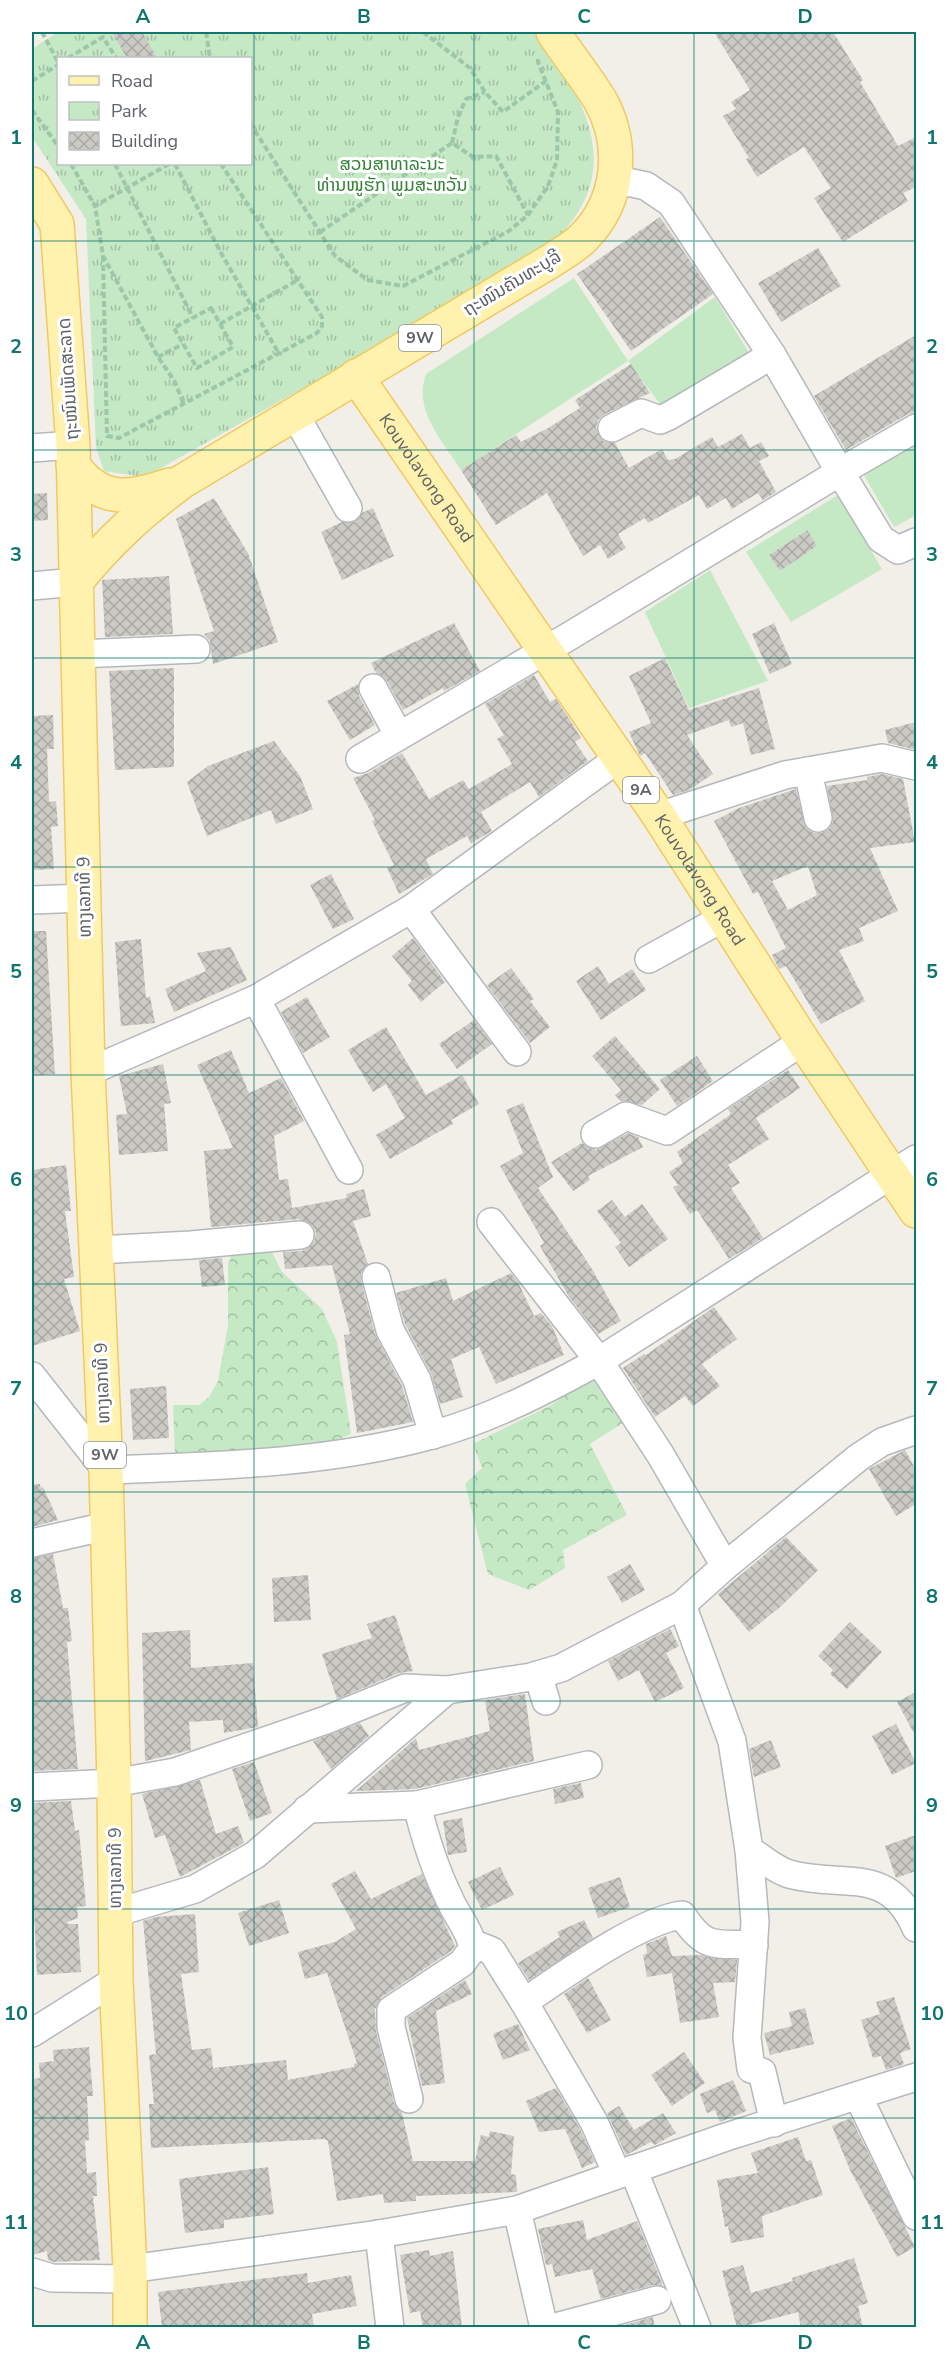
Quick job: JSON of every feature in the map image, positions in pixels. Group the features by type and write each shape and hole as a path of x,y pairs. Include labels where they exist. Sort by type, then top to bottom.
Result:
{"main road":[{"name":"ຖະໜົນຄັນທະບູລີ","path":"76,582 101,550 131,520 183,481 554,259 584,237 605,208 614,178 614,136 600,102 555,34"},
{"name":"ຖະໜົນເພັດສະລາດ","path":"32,184 57,224 73,455 76,582"},
{"name":"Kouvolavong Road","path":"356,376 659,816 803,1041 904,1166 916,1211"},
{"name":"9W","path":"73,455 86,483 109,494 138,496 183,481"},
{"name":"ທາງເລກທີ 9","path":"76,582 88,1072 106,1470 114,1783 116,1980 130,2274 130,2328"}],"street":[{"path":"614,178 646,186 671,204 772,355 881,539 898,550 916,542"},
{"path":"612,428 641,413 660,420 669,416 772,355"},
{"path":"294,413 348,508"},
{"path":"360,759 916,428"},
{"path":"32,448 73,455"},
{"path":"32,586 76,582"},
{"path":"78,654 196,649"},
{"path":"373,688 399,736"},
{"path":"88,1072 256,999 411,909 620,758"},
{"path":"659,816 785,775 808,771 882,759 916,773"},
{"path":"808,771 819,818"},
{"path":"32,900 84,898"},
{"path":"411,909 517,1052"},
{"path":"650,959 723,918"},
{"path":"256,999 349,1170"},
{"path":"595,1134 626,1116 667,1131 803,1041"},
{"path":"32,1376 106,1470 249,1464 346,1452 433,1435 481,1418 546,1390 599,1361 706,1295 904,1166"},
{"path":"491,1222 599,1361 660,1454 725,1566"},
{"path":"97,1250 191,1245 300,1235"},
{"path":"376,1276 390,1330 417,1380 433,1435"},
{"path":"32,1787 114,1783 185,1769 326,1720 405,1688 447,1690 538,1675 561,1668 682,1605 725,1566 859,1457 882,1442 916,1430"},
{"path":"32,1543 106,1526"},
{"path":"682,1605 732,1741 749,1850 755,1922 747,2038 751,2069 762,2072 774,2123"},
{"path":"538,1675 546,1701"},
{"path":"115,1913 195,1889 255,1855 447,1690"},
{"path":"307,1809 417,1804 588,1765"},
{"path":"409,2099 391,2027 391,2010 462,1963 473,1948 472,1937 458,1919 430,1857 417,1804"},
{"path":"749,1850 786,1873 831,1882 872,1883 892,1893 911,1916 916,1928"},
{"path":"524,2001 609,1947 666,1917 682,1915 694,1933 705,1943 754,1945"},
{"path":"472,1943 492,1952 524,2001 625,2171 697,2328"},
{"path":"32,2032 116,1980"},
{"path":"32,2272 52,2278 130,2274 517,2210 625,2171 916,2078"},
{"path":"858,2096 916,2216"},
{"path":"517,2210 544,2328"},
{"path":"379,2234 390,2328"},
{"path":"552,2328 657,2300"}],"path":[{"path":"42,32 57,61"},
{"path":"206,32 210,57"},
{"path":"423,32 470,68 485,92 503,112 546,81"},
{"path":"252,128 334,256 368,280 403,286 509,231 528,215 548,186 557,160 558,112 538,62 539,49 555,34"},
{"path":"70,57 103,37 115,57"},
{"path":"32,81 57,64"},
{"path":"320,232 452,143 465,99 485,92"},
{"path":"32,110 57,145"},
{"path":"452,143 473,157 496,156 528,215"},
{"path":"72,165 95,206 103,256 107,436 119,438 317,333 322,326 322,317 223,165"},
{"path":"116,165 193,318"},
{"path":"95,206 167,165"},
{"path":"176,165 221,253 254,305 278,352"},
{"path":"103,256 158,357 175,382 184,405"},
{"path":"220,324 298,280"},
{"path":"211,308 220,324 233,347 196,368 174,328 211,308"},
{"path":"158,357 183,344"}],"green space":[{"name":"ສວນສາທາລະນະ ທ່ານໜູຮັກ ພູມສະຫວັນ","path":"58,32 537,32 568,79 581,104 590,128 594,154 592,179 582,205 564,231 533,257 145,477 104,471 96,447 86,219 32,137 32,49"},
{"path":"574,278 628,361 461,470 438,436 426,412 423,387 426,374"},
{"path":"715,297 749,353 747,361 666,412 628,361"},
{"path":"916,438 916,515 894,527 861,470"},
{"path":"838,495 882,569 791,622 746,552","holes":["806,530 817,546 780,571 769,555"]},
{"path":"710,570 768,681 689,708 645,612"},
{"path":"269,1246 282,1272 322,1309 337,1342 351,1434 329,1443 175,1456 173,1405 199,1405 209,1397 218,1381 228,1325 228,1265 233,1251"},
{"path":"596,1381 629,1419 590,1444 627,1515 563,1550 565,1568 529,1590 488,1574 465,1484 482,1468 473,1444 553,1404 574,1388"}],"building":[{"path":"112,32 142,32 156,57 126,57"},
{"path":"714,32 833,32 863,80 860,82 898,146 916,137 916,187 903,193 908,201 843,242 814,198 831,188 804,147 757,177 746,159 749,158 723,116 736,109 731,102 750,90"},
{"path":"660,217 713,294 631,351 577,274"},
{"path":"818,248 841,286 781,322 758,283"},
{"path":"916,335 916,412 908,414 846,450 814,396"},
{"path":"631,364 650,393 605,414 598,420 596,428 603,441 615,443 629,468 662,449 668,460 675,459 712,437 718,447 742,434 750,448 761,442 769,456 759,461 776,492 763,500 758,493 732,509 726,498 707,509 699,495 648,523 645,518 618,534 626,548 608,559 600,545 583,556 547,493 496,525 461,470 516,435 521,442 548,428 580,408 575,400"},
{"path":"47,493 48,520 32,521 32,494"},
{"path":"214,498 248,553 278,642 213,664 210,641 204,634 214,631 176,519"},
{"path":"373,508 394,556 342,580 321,532 342,522 355,522 362,513"},
{"path":"807,530 817,546 780,571 769,555"},
{"path":"169,576 173,634 105,637 102,580"},
{"path":"454,623 480,671 403,710 387,681 376,673 371,663"},
{"path":"774,623 792,664 770,674 752,634"},
{"path":"665,658 689,710 759,688 775,749 751,755 743,723 731,727 729,720 687,735 713,774 689,790 673,795 645,753 640,756 629,732 651,723 629,676"},
{"path":"174,668 174,767 115,770 109,671"},
{"path":"534,675 550,702 556,699 570,720 581,738 575,742 588,761 539,797 530,782 481,812 492,831 471,843 467,836 426,859 433,874 399,894 387,868 394,865 372,821 375,820 353,778 368,773 402,753 429,799 463,780 469,789 512,764 497,739 504,735 485,704"},
{"path":"358,684 359,696 375,725 350,740 327,701"},
{"path":"53,715 54,749 47,749 49,802 56,801 58,826 51,827 54,869 32,870 32,716"},
{"path":"916,722 916,750 888,743 885,730"},
{"path":"274,741 300,776 313,809 276,824 271,810 207,836 187,782 208,766"},
{"path":"882,774 903,779 915,842 870,848 898,911 859,928 864,941 839,950 865,1001 821,1024 786,966 779,969 772,955 786,948 758,892 753,894 714,821 739,808 796,789 806,828 814,833 822,833 829,829 833,822 827,786 867,780 867,777","holes":["808,866 817,895 788,910 772,881"]},
{"path":"331,874 354,919 333,929 310,885"},
{"path":"32,931 46,931 55,1074 32,1076"},
{"path":"413,938 445,982 421,1002 408,985 412,981 392,956"},
{"path":"141,939 146,998 150,996 155,1023 121,1026 115,942"},
{"path":"231,947 247,980 174,1012 165,989 206,971 197,953"},
{"path":"598,966 609,984 632,969 646,990 601,1020 576,981"},
{"path":"511,968 534,999 530,1001 550,1027 530,1043 487,985"},
{"path":"307,997 330,1037 303,1053 281,1012"},
{"path":"474,1020 492,1044 457,1069 439,1044"},
{"path":"386,1027 426,1095 462,1075 479,1104 451,1120 453,1124 390,1159 376,1135 405,1118 386,1084 373,1092 348,1050"},
{"path":"615,1036 660,1089 642,1105 621,1101 615,1095 621,1090 592,1056"},
{"path":"231,1050 249,1093 281,1078 304,1121 274,1136 279,1180 288,1179 292,1208 347,1198 346,1194 364,1189 371,1216 353,1221 368,1264 361,1272 361,1281 375,1334 402,1386 413,1422 357,1433 344,1335 350,1334 332,1265 285,1269 283,1252 302,1251 314,1242 316,1233 312,1225 299,1219 211,1227 204,1151 233,1148 197,1065"},
{"path":"697,1056 713,1081 677,1106 660,1080"},
{"path":"163,1064 171,1103 164,1104 168,1151 119,1155 116,1115 127,1114 119,1076"},
{"path":"788,1070 800,1088 756,1118 769,1139 728,1165 740,1183 731,1188 763,1238 729,1259 697,1210 690,1214 673,1187 678,1185 669,1172 683,1163 677,1152 731,1114 728,1109"},
{"path":"523,1103 553,1177 538,1188 592,1269 621,1321 598,1334 569,1297 540,1246 544,1243 500,1166 523,1153 506,1110"},
{"path":"628,1133 638,1137 643,1147 588,1176 590,1180 573,1191 551,1162 582,1143 596,1150"},
{"path":"66,1165 71,1211 65,1211 74,1277 64,1279 80,1331 32,1346 32,1295 34,1294 32,1170"},
{"path":"612,1200 625,1217 642,1204 668,1239 629,1267 615,1247 621,1243 597,1211"},
{"path":"222,1258 225,1285 202,1287 199,1260"},
{"path":"511,1273 519,1284 534,1316 541,1313 552,1326 564,1355 496,1384 479,1347 451,1359 463,1397 440,1404 431,1373 405,1324 396,1293 446,1278 453,1301"},
{"path":"714,1307 737,1339 702,1364 720,1386 693,1406 685,1396 655,1417 623,1368 644,1354 646,1355"},
{"path":"166,1386 169,1438 133,1440 130,1389"},
{"path":"905,1450 916,1470 916,1504 896,1516 869,1469"},
{"path":"32,1484 40,1484 41,1488 43,1487 58,1520 32,1527"},
{"path":"786,1537 818,1570 779,1608 749,1632 718,1594"},
{"path":"53,1554 63,1608 68,1608 72,1641 67,1642 78,1769 32,1771 32,1558"},
{"path":"630,1564 645,1590 622,1603 607,1577"},
{"path":"308,1575 311,1620 274,1622 272,1578"},
{"path":"395,1615 413,1671 399,1673 337,1699 322,1654 372,1638 367,1624"},
{"path":"850,1622 882,1652 847,1689 830,1674 833,1670 818,1656"},
{"path":"670,1629 679,1646 666,1653 684,1688 655,1702 639,1670 618,1681 608,1661"},
{"path":"190,1630 191,1668 253,1663 258,1727 224,1733 223,1720 189,1722 191,1750 145,1761 142,1633"},
{"path":"916,1692 916,1737 897,1702"},
{"path":"525,1694 534,1761 415,1789 356,1791 416,1738 419,1750 490,1731 485,1700"},
{"path":"360,1723 369,1736 331,1769 313,1741"},
{"path":"896,1724 916,1763 892,1775 872,1736"},
{"path":"771,1740 781,1767 754,1777 749,1749"},
{"path":"254,1762 272,1813 250,1821 232,1769"},
{"path":"200,1780 216,1834 238,1826 244,1843 180,1877 165,1835 155,1838 142,1794"},
{"path":"581,1783 584,1798 555,1804 553,1789"},
{"path":"71,1801 75,1831 79,1830 86,1906 77,1907 78,1918 67,1922 78,1924 81,1972 37,1975 34,1911 32,1911 32,1803"},
{"path":"462,1818 467,1852 448,1855 443,1821"},
{"path":"916,1835 916,1871 896,1878 885,1846"},
{"path":"500,1867 514,1895 482,1910 468,1882"},
{"path":"355,1871 371,1899 422,1874 455,1946 451,1951 382,1997 375,2009 376,2031 394,2103 402,2113 413,2161 475,2161 481,2135 489,2137 490,2131 514,2136 511,2174 516,2175 517,2192 416,2196 416,2201 384,2203 383,2194 337,2201 328,2141 324,2139 151,2148 149,2104 154,2104 149,2055 156,2054 143,1921 156,1917 195,1914 199,1972 181,1974 192,2050 211,2048 213,2068 286,2060 288,2080 354,2067 357,2063 327,1973 305,1979 298,1952 335,1942 356,1929 331,1884"},
{"path":"620,1877 630,1907 598,1918 588,1888"},
{"path":"279,1900 289,1933 249,1946 238,1913"},
{"path":"584,1920 593,1938 529,1980 518,1963 560,1937 557,1932"},
{"path":"666,1936 672,1956 701,1955 737,1960 735,1982 713,1983 719,2017 680,2023 672,1973 647,1977 643,1955 647,1954 646,1944"},
{"path":"588,1978 611,2020 587,2033 564,1994"},
{"path":"465,1980 472,1994 436,2011 445,2083 422,2086 407,2018"},
{"path":"894,1997 911,2049 900,2053 904,2064 886,2070 881,2056 873,2058 861,2020 880,2014 876,2002"},
{"path":"805,2008 814,2044 770,2055 764,2033 792,2026 789,2012"},
{"path":"518,2024 530,2050 503,2060 493,2034"},
{"path":"89,2047 93,2096 87,2096 89,2140 85,2141 87,2173 96,2172 97,2196 93,2196 100,2260 54,2262 48,2260 47,2251 32,2255 32,2079 40,2078 39,2063 54,2061 53,2050"},
{"path":"684,2052 705,2083 672,2106 651,2075"},
{"path":"733,2080 746,2111 720,2122 715,2110 707,2113 700,2094"},
{"path":"556,2088 580,2129 595,2162 582,2168 565,2129 539,2132 526,2101"},
{"path":"619,2106 634,2130 663,2113 676,2133 655,2145 651,2142 626,2155 607,2113"},
{"path":"851,2118 915,2247 897,2257 850,2170 832,2126"},
{"path":"798,2137 806,2161 811,2160 823,2195 762,2216 764,2237 731,2243 728,2226 725,2227 717,2180 758,2173 751,2153"},
{"path":"268,2167 274,2214 224,2220 224,2228 185,2233 179,2179"},
{"path":"583,2220 587,2240 637,2221 663,2286 653,2285 601,2299 592,2269 555,2277 552,2264 546,2265 538,2229"},
{"path":"429,2250 430,2256 453,2251 462,2328 423,2328 420,2311 410,2313 400,2255"},
{"path":"854,2258 868,2303 858,2306 863,2328 801,2328 798,2312 737,2328 722,2271 743,2265 751,2293 793,2281 792,2278"},
{"path":"307,2273 308,2283 351,2275 357,2306 312,2314 314,2328 162,2328 158,2292"},
{"path":"653,2317 655,2328 615,2328"}]}
